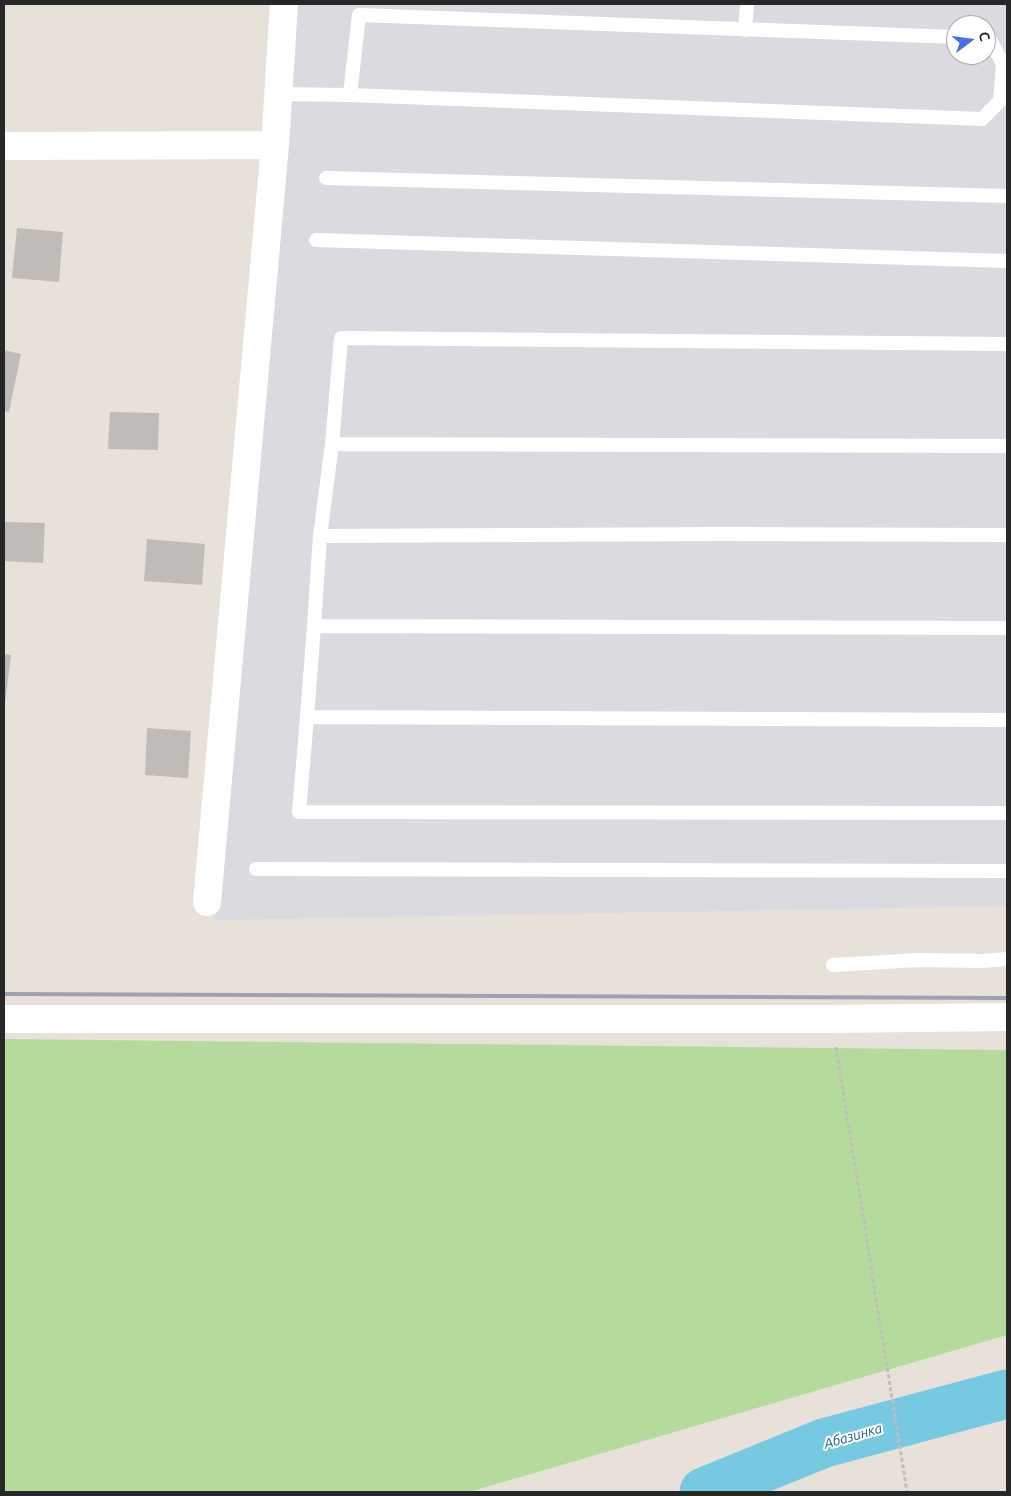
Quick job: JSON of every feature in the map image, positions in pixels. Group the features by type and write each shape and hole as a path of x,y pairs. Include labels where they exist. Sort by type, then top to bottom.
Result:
{"street":[{"path":"206,902 274,145 284,4"},
{"path":"4,146 274,145"},
{"path":"4,1019 831,1019 1007,1017"}],"lane":[{"path":"745,30 747,4"},
{"path":"350,96 359,16 946,38"},
{"path":"278,94 982,118 1000,101 1003,64 996,51"},
{"path":"326,178 1007,196"},
{"path":"316,240 1007,261"},
{"path":"1007,344 341,338 332,444 320,536 299,812 1007,812"},
{"path":"332,444 1007,446"},
{"path":"320,536 714,534 1007,536"},
{"path":"314,626 1007,628"},
{"path":"306,717 1007,720"},
{"path":"256,869 1007,871"},
{"path":"833,965 919,960 982,961 1007,959"}],"path":[{"path":"831,1019 907,1492"}],"shaded area":[{"path":"296,4 1007,4 1007,906 215,920"}],"green space":[{"path":"4,1039 1007,1050 1007,1335 469,1492 4,1492"}],"building":[{"path":"17,228 63,232 59,282 12,278"},
{"path":"4,350 21,354 9,412 4,411"},
{"path":"110,412 159,413 158,450 108,449"},
{"path":"4,522 45,523 43,563 4,561"},
{"path":"147,539 205,544 202,585 144,581"},
{"path":"4,654 11,655 5,705 4,705"},
{"path":"147,728 191,731 188,778 145,775"}],"waterway":[{"name":"Абазинка","path":"704,1492 824,1443 1007,1394"}],"railway":[{"path":"4,994 1007,998"}]}
